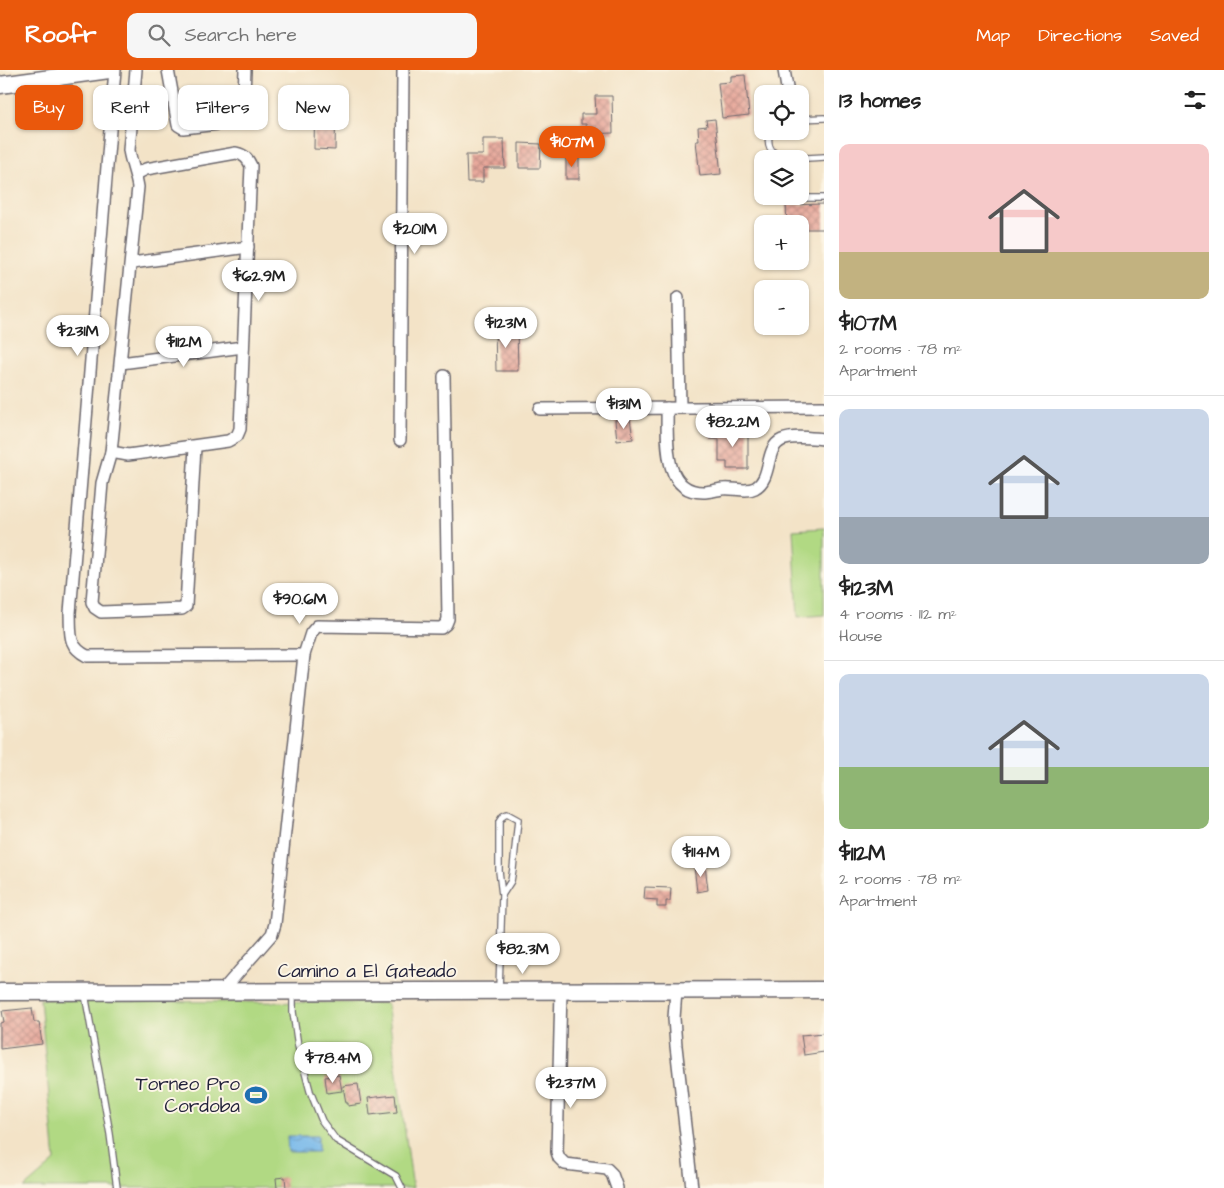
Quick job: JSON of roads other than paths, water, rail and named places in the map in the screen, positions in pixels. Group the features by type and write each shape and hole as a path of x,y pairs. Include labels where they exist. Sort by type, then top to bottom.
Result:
{"street":[{"path":"0,85 109,70"},
{"path":"115,70 70,614 72,644 77,651 87,656 304,655"},
{"path":"136,70 129,150 130,161 136,174 138,187 132,263 111,452 102,483 92,602 95,608 101,612 182,609 186,606 195,447"},
{"path":"168,70 178,125"},
{"path":"244,85 245,70"},
{"path":"400,440 404,70"},
{"path":"784,70 786,85"},
{"path":"111,452 128,456 228,442 237,436 240,429 251,166 249,160 243,155 236,153 146,169 136,174"},
{"path":"132,263 248,247"},
{"path":"678,298 680,408"},
{"path":"121,363 243,347"},
{"path":"222,991 272,934 275,924 304,655 311,633 317,626 441,628 448,619 444,376"},
{"path":"540,409 824,407"},
{"path":"667,408 668,450 672,471 680,483 690,490 703,492 730,488 754,489 762,483 767,472 772,450 777,444 783,440 824,438"},
{"path":"676,990 674,1018 676,1046 692,1188"},
{"name":"Camino a El Gateado","path":"0,992 824,990"},
{"path":"561,991 557,1152 559,1158 565,1164 607,1169 612,1174 617,1188"}],"lane":[{"path":"809,119 824,118"},
{"path":"769,140 771,150 776,156 784,158 824,157"},
{"path":"809,198 824,198"},
{"path":"499,991 502,895 499,871 499,822 507,814 518,820 511,881 502,895"},
{"path":"293,991 293,1012 298,1046 310,1091 322,1121 336,1140 396,1176 402,1188"},
{"path":"85,992 110,1134 117,1188"}],"water":[{"path":"287,1136 318,1136 318,1152 288,1152"}],"place":[{"name":"Torneo Pro Cordoba","path":"256,1095"}]}
